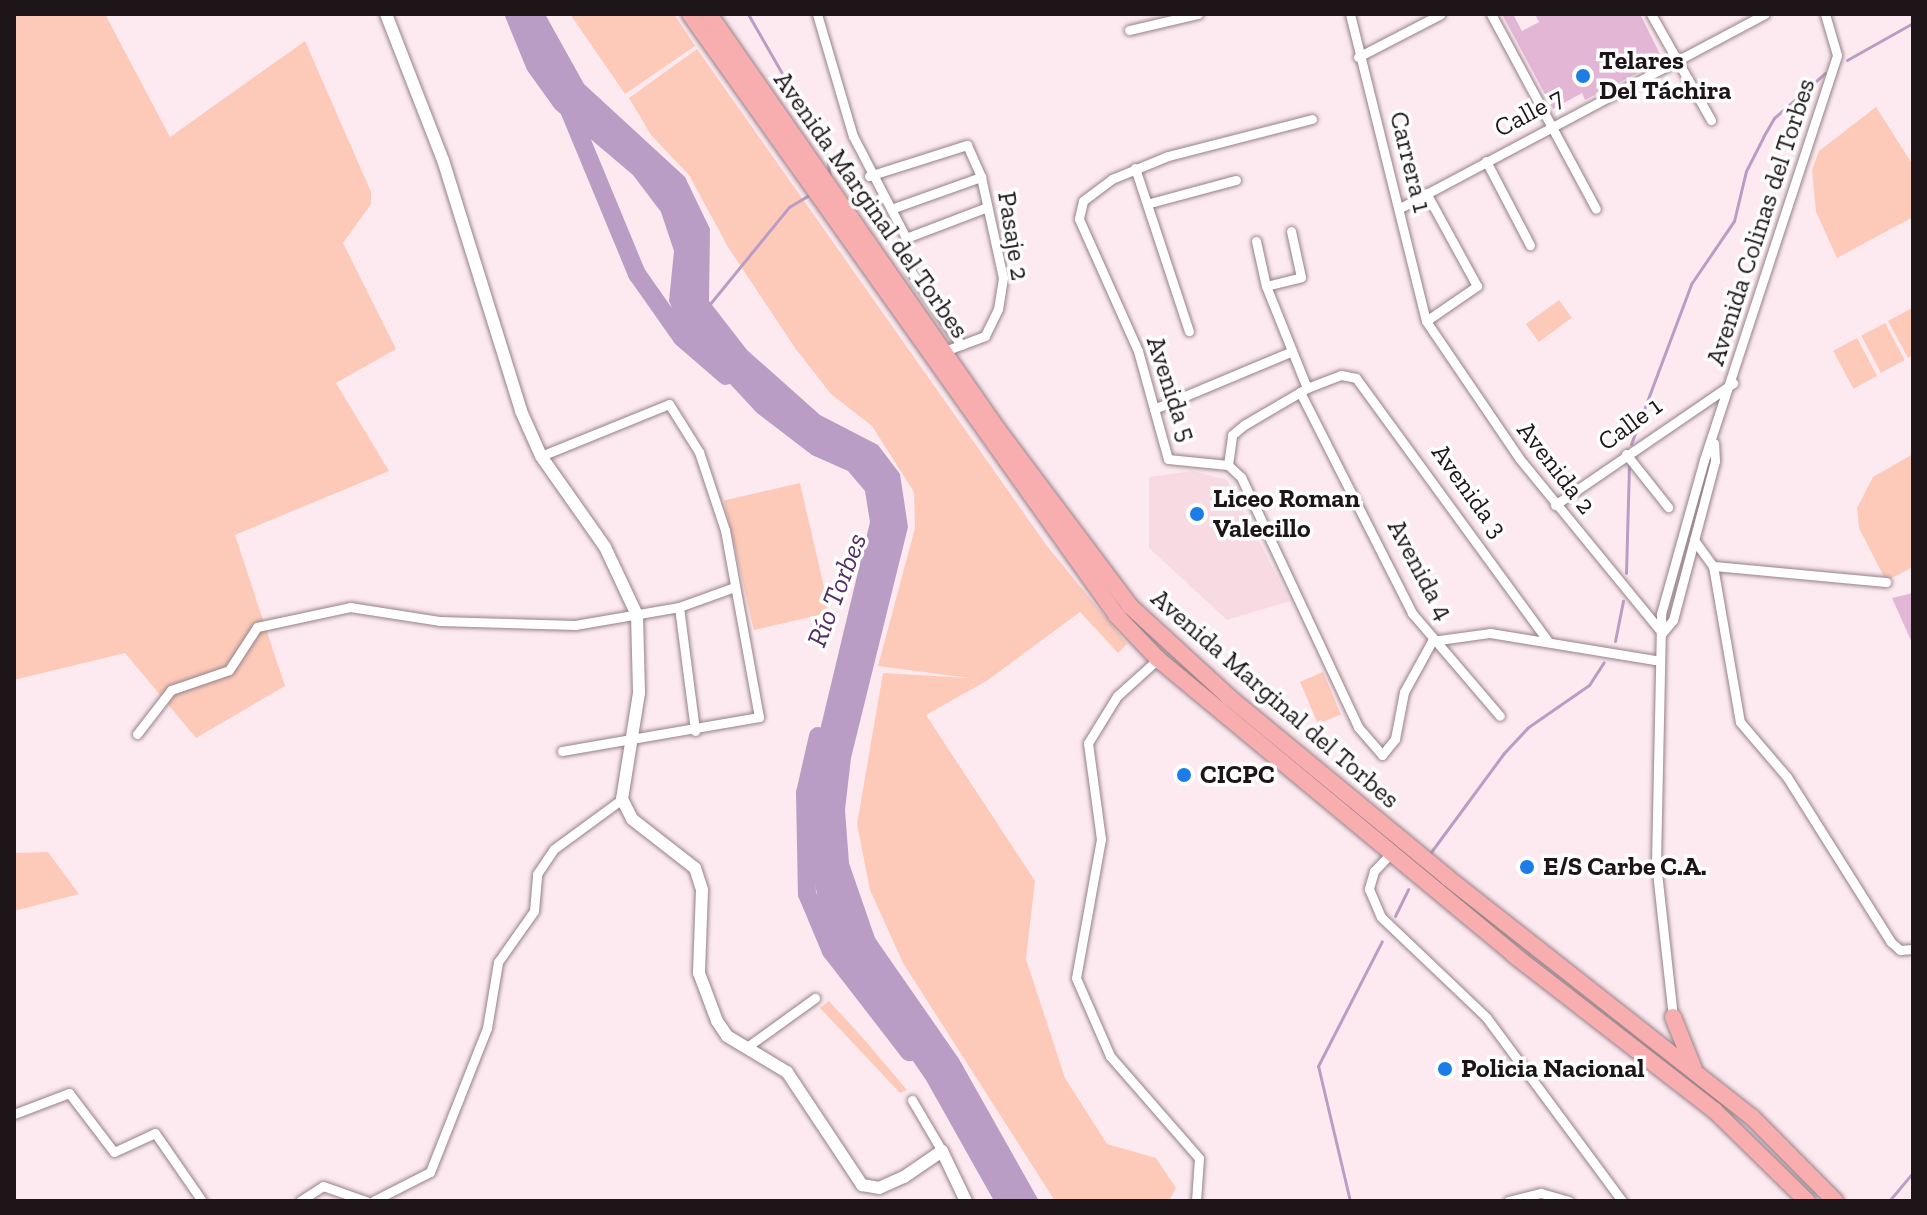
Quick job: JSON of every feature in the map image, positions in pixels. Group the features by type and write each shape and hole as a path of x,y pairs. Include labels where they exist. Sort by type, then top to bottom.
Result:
{"highway":[{"name":"Avenida Marginal del Torbes","path":"690,14 1057,540 1158,659 1647,1039 1695,1071 1753,1118 1835,1201"},
{"name":"Avenida Marginal del Torbes","path":"709,14 942,352 1130,606 1611,1035 1715,1111 1807,1201"},
{"path":"1647,1039 1666,1031 1673,1017"},
{"path":"1673,1017 1695,1071"}],"street":[{"path":"386,14 443,160 521,411 541,456 605,547 637,615 642,650 622,799 632,819 695,868 702,890 699,973 717,1021 747,1047 787,1072 862,1185 879,1188 904,1177 942,1151"},
{"path":"1129,30 1198,14"},
{"name":"Carrera 1","path":"1350,14 1358,57 1400,208 1426,321"},
{"path":"1358,57 1441,14"},
{"path":"1491,14 1596,209"},
{"path":"1651,14 1711,120"},
{"name":"Calle 7","path":"1400,208 1765,14"},
{"name":"Avenida Colinas del Torbes","path":"1673,1017 1656,863 1655,660 1662,633 1661,614 1837,55 1825,14"},
{"path":"820,16 869,176 906,238 987,207"},
{"name":"Avenida 5","path":"1312,119 1135,168 1083,201 1079,219 1138,351 1168,459 1228,465 1252,495 1358,727 1382,755 1395,739 1404,692 1432,641"},
{"name":"Pasaje 2","path":"869,176 967,145 981,177 1003,278 998,309 985,336 942,352"},
{"path":"1486,161 1530,245"},
{"path":"1135,168 1150,203 1189,331"},
{"path":"891,209 981,177"},
{"path":"1150,203 1236,180"},
{"path":"1426,193 1477,286 1426,321"},
{"path":"1266,286 1301,277 1291,231"},
{"name":"Avenida 4","path":"1256,241 1266,286 1304,390 1432,641 1500,716"},
{"path":"910,270 961,345"},
{"name":"Avenida 2","path":"1426,321 1555,505 1662,633"},
{"path":"1154,409 1290,352"},
{"name":"Avenida 3","path":"1304,390 1348,375 1364,384 1547,640"},
{"name":"Calle 1","path":"1555,505 1733,383"},
{"path":"1228,465 1232,435 1304,390"},
{"path":"541,456 669,404 699,452 713,489 759,717 631,743 562,751"},
{"name":"Avenida Colinas del Torbes","path":"1662,633 1673,620 1694,540 1714,443"},
{"path":"1626,454 1668,507"},
{"path":"1694,540 1713,566 1740,722 1787,777 1891,942 1900,950 1913,949"},
{"path":"1713,566 1886,582"},
{"path":"137,734 171,690 229,670 257,627 350,607 510,627 637,615 679,607 735,587"},
{"path":"679,607 695,731"},
{"path":"1432,641 1465,633 1547,640 1655,660"},
{"path":"1158,659 1117,696 1088,743 1101,839 1076,978 1110,1056 1199,1158 1196,1201"},
{"path":"373,1201 430,1172 487,1028 498,962 534,911 537,874 554,849 622,799"},
{"path":"1396,846 1374,871 1369,889 1381,917 1486,1017 1622,1201"},
{"path":"747,1047 815,998"},
{"path":"14,1114 69,1093 114,1152 155,1133 202,1201"},
{"path":"912,1100 942,1151 966,1201"},
{"path":"300,1201 323,1186 366,1201"},
{"path":"1508,1201 1541,1193 1569,1201"}],"shaded area":[{"path":"14,14 105,14 170,137 305,41 371,192 371,204 343,243 396,349 336,383 389,471 235,535 285,686 196,738 125,653 14,680"},
{"path":"504,14 545,14 584,84 685,177 710,229 709,301 747,350 820,415 878,445 900,474 908,527 851,758 845,810 849,863 875,938 959,1059 1039,1201 994,1201 926,1080 841,957 818,900 807,840 808,780 870,522 865,491 848,471 812,455 757,413 682,332 669,301 674,251 661,212 633,175 555,109 527,70"},
{"path":"570,14 674,14 695,46 625,94"},
{"path":"697,49 1047,546 1127,644 1118,653 1080,612 988,680 926,715 1035,881 1026,959 1065,1078 1107,1144 1156,1158 1176,1188 1169,1201 1055,1201 903,963 870,890 857,824 883,673 969,678 878,666 915,528 914,492 872,426 831,394 795,348 728,247 689,175 651,135 629,98"},
{"path":"1876,107 1913,165 1913,217 1837,258 1816,212 1812,170 1819,151"},
{"path":"1559,300 1572,318 1539,342 1526,324"},
{"path":"1912,308 1913,355 1908,358 1888,321"},
{"path":"1885,323 1905,360 1881,373 1861,336"},
{"path":"1857,338 1877,376 1853,389 1833,351"},
{"path":"1913,454 1913,567 1886,581 1859,528 1857,508 1873,477"},
{"name":"Liceo Roman Valecillo","path":"1193,471 1227,480 1290,601 1227,620 1149,548 1149,477"},
{"path":"800,483 830,613 754,630 724,501"},
{"path":"1323,672 1341,714 1318,724 1300,682"},
{"path":"48,852 79,894 14,911 14,853"},
{"path":"829,1001 907,1090 900,1093 820,1008"}],"building":[{"name":"Telares Del Táchira","path":"1502,14 1513,14 1522,31 1539,22 1535,14 1640,14 1663,60 1585,100 1582,93 1553,109"},
{"path":"1913,593 1913,645 1892,598"}],"waterway":[{"path":"748,14 826,150 830,177"},
{"path":"1847,60 1913,23"},
{"path":"1631,444 1691,284 1734,221 1746,171 1763,137 1774,118 1825,73"},
{"name":"Río Torbes","path":"569,110 637,274 682,338 726,376"},
{"path":"709,305 789,207 811,194"},
{"path":"1626,573 1629,464"},
{"path":"1615,641 1623,601"},
{"path":"1431,852 1504,753 1527,728 1589,685 1604,662"},
{"name":"Río Torbes","path":"818,736 805,793 807,894 831,951 909,1052"},
{"path":"1395,916 1408,889"},
{"path":"1350,1201 1318,1066 1382,941"},
{"path":"1889,1201 1913,1172"}],"place":[{"name":"Telares Del Táchira","path":"1583,76"},
{"name":"Liceo Roman Valecillo","path":"1197,514"},
{"name":"CICPC","path":"1184,775"},
{"name":"E/S Carbe C.A.","path":"1527,867"},
{"name":"Policia Nacional","path":"1445,1069"}]}
